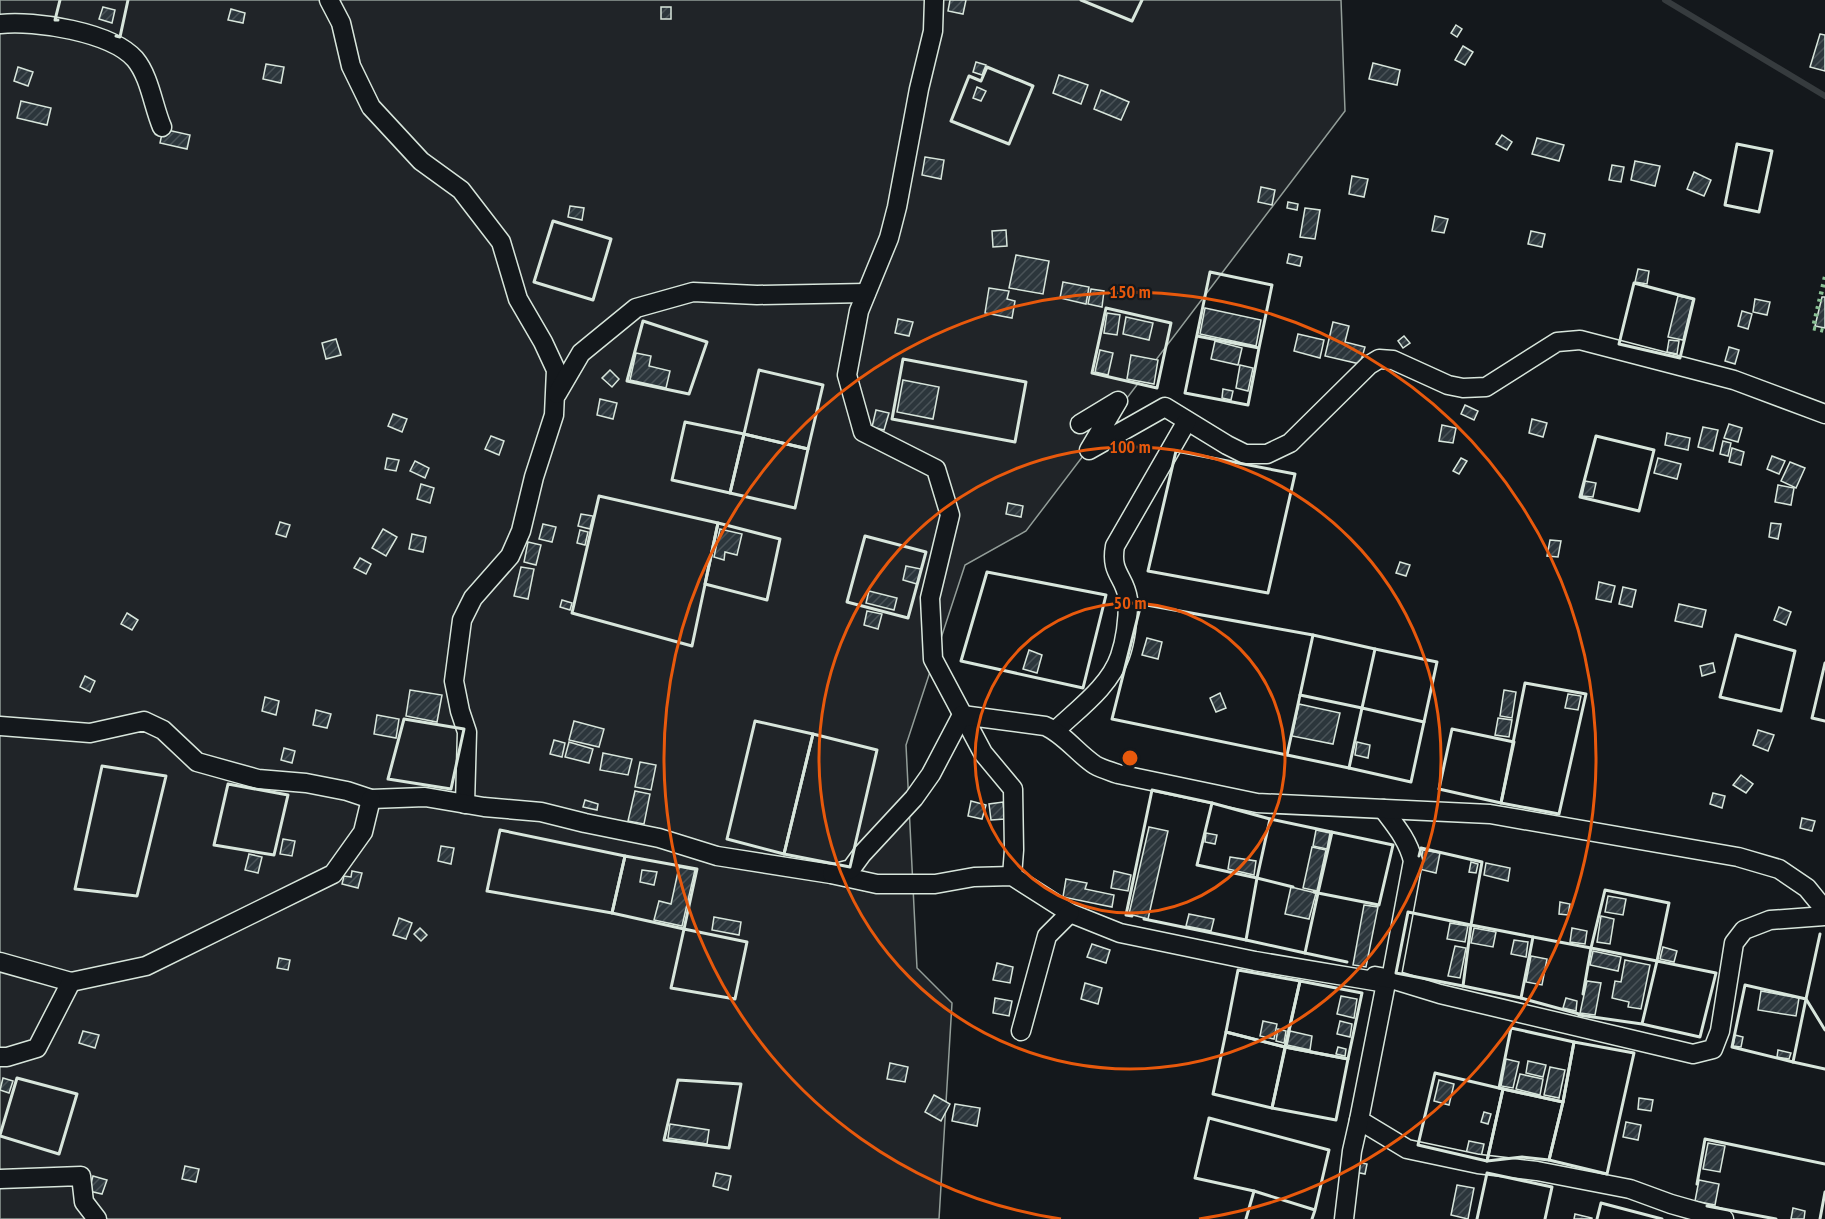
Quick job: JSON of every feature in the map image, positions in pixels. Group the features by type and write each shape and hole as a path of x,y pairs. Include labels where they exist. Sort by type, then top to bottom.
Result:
{"street":[{"path":"329,0 341,23 351,66 371,107 421,161 461,190 501,242 518,299 556,370 554,415 520,531 510,556 473,598 462,620 454,681 467,732 465,804"},
{"path":"934,0 933,31 919,89 897,207 889,238 859,311 847,375 863,432 936,469 950,515 930,598 933,659 983,753 1014,789 1012,876"},
{"path":"0,24 48,26 103,39 122,47 136,60 146,78 154,109 162,127"},
{"path":"555,399 581,353 636,308 693,292 756,295 867,293"},
{"path":"1080,424 1118,400 1089,450 1165,407 1227,446 1245,453 1267,454 1290,443 1369,365 1379,359 1393,360 1448,385 1462,388 1486,387 1557,342 1580,340 1734,381 1825,414"},
{"path":"1056,731 1098,689 1112,672 1120,655 1128,599 1127,591 1114,565 1115,546 1187,421"},
{"path":"962,715 1045,726 1056,731 1062,739 1096,765 1118,774 1257,803 1490,814 1738,856 1779,869 1807,888 1825,910"},
{"path":"831,874 851,869 914,798 931,774 962,715"},
{"path":"0,726 90,733 144,721 163,730 197,762 258,779 306,783 347,791 371,799 425,796 465,804 541,812 585,824 659,838 717,856 831,874 877,884 935,884 974,877 1012,876 1070,913 1120,933 1254,961 1386,983 1352,1151 1344,1219"},
{"path":"0,962 71,982 146,966 333,874 363,832 371,799"},
{"path":"1383,808 1410,848 1413,861 1391,979"},
{"path":"1021,1031 1047,936 1070,913"},
{"path":"1120,933 1391,979 1440,994 1693,1054 1713,1049 1720,1031 1734,943 1744,930 1770,920 1825,916"},
{"path":"0,1057 37,1048 71,982"},
{"path":"1359,1120 1407,1149 1478,1164 1537,1171 1630,1189 1671,1204 1724,1219"},
{"path":"0,1179 81,1176 84,1202 97,1219"}],"shaded area":[{"path":"0,0 1341,0 1345,111 1026,531 965,565 906,745 917,968 952,1003 939,1219 0,1219"}],"building":[{"path":"950,0 966,0 963,14 948,11"},
{"path":"103,7 115,10 112,23 99,19"},
{"path":"661,7 671,7 671,19 661,19"},
{"path":"231,9 245,13 243,23 228,20"},
{"path":"1456,25 1462,29 1457,37 1451,33"},
{"path":"1820,34 1825,35 1825,71 1810,67"},
{"path":"1463,46 1473,52 1465,65 1455,60"},
{"path":"976,62 986,65 982,75 973,72"},
{"path":"1373,63 1400,70 1397,85 1369,79"},
{"path":"266,64 284,67 281,83 263,79"},
{"path":"18,67 33,72 28,86 14,81"},
{"path":"1059,75 1088,85 1081,104 1053,93"},
{"path":"977,87 986,91 981,101 973,98"},
{"path":"1101,90 1129,102 1121,120 1094,109"},
{"path":"21,101 51,108 47,125 17,118"},
{"path":"163,129 190,135 187,149 160,143"},
{"path":"1502,135 1512,142 1507,150 1496,144"},
{"path":"1537,138 1564,145 1559,161 1532,154"},
{"path":"925,157 944,160 941,179 922,175"},
{"path":"1635,161 1660,166 1655,186 1631,180"},
{"path":"1612,165 1624,167 1621,182 1609,180"},
{"path":"1694,172 1711,180 1704,196 1687,189"},
{"path":"1352,176 1368,179 1364,197 1349,194"},
{"path":"1261,187 1275,190 1272,205 1258,202"},
{"path":"1288,202 1298,204 1297,210 1287,208"},
{"path":"570,206 584,208 582,220 568,217"},
{"path":"1305,208 1320,210 1315,239 1300,237"},
{"path":"1435,216 1448,219 1444,233 1432,231"},
{"path":"1006,230 1007,246 993,247 992,231"},
{"path":"1531,231 1545,234 1542,247 1528,244"},
{"path":"1289,254 1302,257 1300,266 1287,263"},
{"path":"1016,255 1049,261 1043,294 1009,288"},
{"path":"1638,269 1649,271 1647,284 1635,282"},
{"path":"1063,282 1089,287 1086,304 1060,298"},
{"path":"989,288 1009,291 1007,299 1015,301 1012,318 985,313"},
{"path":"1091,289 1104,291 1102,307 1088,304"},
{"path":"1678,296 1693,299 1683,340 1668,337"},
{"path":"1822,297 1825,297 1825,328 1815,326"},
{"path":"1755,299 1770,302 1767,315 1753,312"},
{"path":"1205,308 1261,320 1256,346 1200,334"},
{"path":"1742,311 1752,314 1748,329 1738,326"},
{"path":"1107,313 1120,315 1117,335 1104,333"},
{"path":"1126,317 1153,323 1149,340 1123,334"},
{"path":"898,319 913,322 909,336 895,333"},
{"path":"1333,322 1349,326 1345,342 1365,347 1360,364 1325,356"},
{"path":"1298,334 1324,340 1320,358 1294,351"},
{"path":"1404,336 1410,343 1403,348 1398,341"},
{"path":"336,339 341,355 326,359 322,343"},
{"path":"1669,340 1679,341 1677,354 1667,352"},
{"path":"1215,341 1242,348 1238,365 1211,359"},
{"path":"1729,347 1739,350 1735,364 1725,361"},
{"path":"1100,350 1113,353 1108,375 1095,372"},
{"path":"636,353 651,356 649,366 670,371 666,388 630,380"},
{"path":"1131,355 1158,360 1154,384 1127,379"},
{"path":"1240,365 1253,368 1248,391 1236,388"},
{"path":"610,370 619,379 612,387 602,378"},
{"path":"903,380 939,387 933,419 897,412"},
{"path":"1223,389 1233,391 1231,400 1222,398"},
{"path":"600,399 617,403 613,419 597,415"},
{"path":"1465,405 1478,411 1474,420 1461,414"},
{"path":"876,410 889,413 884,430 872,427"},
{"path":"393,414 407,419 402,432 388,426"},
{"path":"1532,419 1547,423 1543,437 1529,433"},
{"path":"1729,424 1742,428 1738,442 1724,438"},
{"path":"1442,425 1456,428 1453,443 1439,441"},
{"path":"1703,427 1718,430 1713,451 1698,447"},
{"path":"1667,433 1690,438 1688,450 1665,445"},
{"path":"491,436 504,441 499,455 485,449"},
{"path":"1723,441 1731,443 1728,456 1720,454"},
{"path":"1732,448 1744,452 1741,465 1729,462"},
{"path":"1772,456 1785,461 1779,474 1767,469"},
{"path":"387,458 399,460 396,471 385,469"},
{"path":"1461,458 1467,461 1459,474 1453,471"},
{"path":"1658,458 1681,464 1677,479 1654,473"},
{"path":"415,461 429,468 425,478 410,471"},
{"path":"1790,462 1805,468 1796,488 1781,481"},
{"path":"1585,481 1596,483 1593,497 1582,496"},
{"path":"421,484 434,488 430,503 417,499"},
{"path":"1778,485 1794,488 1791,505 1775,502"},
{"path":"1008,503 1023,506 1021,517 1006,514"},
{"path":"581,514 593,516 590,529 578,526"},
{"path":"280,522 290,525 286,537 276,534"},
{"path":"1771,523 1781,524 1778,539 1769,537"},
{"path":"543,524 556,527 552,542 539,539"},
{"path":"383,529 397,537 386,556 372,548"},
{"path":"720,529 742,534 737,555 725,552 724,560 714,557"},
{"path":"580,530 588,532 585,545 577,543"},
{"path":"412,534 426,537 423,552 409,549"},
{"path":"1550,540 1561,541 1558,557 1547,556"},
{"path":"528,542 541,545 536,565 524,562"},
{"path":"360,558 371,564 366,574 354,568"},
{"path":"1400,562 1410,565 1406,576 1396,573"},
{"path":"906,566 921,569 917,584 903,580"},
{"path":"521,567 534,569 528,599 514,596"},
{"path":"1599,582 1615,586 1611,602 1596,599"},
{"path":"1623,587 1636,590 1632,607 1619,604"},
{"path":"869,591 897,598 894,610 866,603"},
{"path":"562,600 572,603 570,610 560,607"},
{"path":"1679,604 1706,610 1702,627 1675,621"},
{"path":"1779,607 1791,612 1786,625 1774,620"},
{"path":"867,611 882,614 878,629 864,625"},
{"path":"127,613 138,620 132,630 121,624"},
{"path":"1147,638 1162,642 1158,659 1142,655"},
{"path":"1029,650 1042,655 1037,673 1023,669"},
{"path":"1713,663 1715,672 1702,676 1700,666"},
{"path":"85,676 95,681 90,692 80,687"},
{"path":"410,690 442,695 437,722 406,716"},
{"path":"1504,690 1516,692 1512,718 1500,716"},
{"path":"1220,693 1226,708 1216,712 1210,698"},
{"path":"1568,694 1581,696 1578,710 1565,708"},
{"path":"265,697 279,701 276,715 262,711"},
{"path":"1299,704 1340,713 1333,744 1292,736"},
{"path":"316,710 331,714 327,728 313,725"},
{"path":"377,715 399,719 396,738 374,734"},
{"path":"1498,718 1512,720 1509,737 1495,735"},
{"path":"574,721 604,729 599,747 569,740"},
{"path":"1758,730 1774,735 1768,751 1753,745"},
{"path":"554,740 565,743 562,757 550,754"},
{"path":"569,742 593,749 589,763 565,757"},
{"path":"1357,742 1370,745 1368,758 1355,755"},
{"path":"284,748 295,751 292,763 281,760"},
{"path":"603,753 632,759 628,775 600,770"},
{"path":"640,762 656,765 651,790 635,787"},
{"path":"1741,775 1753,784 1746,793 1733,785"},
{"path":"635,791 650,794 644,824 628,821"},
{"path":"1713,793 1725,796 1722,808 1710,804"},
{"path":"585,800 598,804 597,810 583,807"},
{"path":"971,801 986,805 982,819 968,816"},
{"path":"1003,802 1005,819 991,820 989,804"},
{"path":"1802,818 1815,821 1812,831 1800,828"},
{"path":"1149,827 1168,831 1148,919 1129,914"},
{"path":"1316,830 1330,833 1327,849 1313,846"},
{"path":"1206,833 1217,835 1215,844 1205,842"},
{"path":"283,839 295,841 292,856 280,854"},
{"path":"441,846 454,848 451,864 438,861"},
{"path":"1312,847 1326,850 1317,891 1303,888"},
{"path":"1423,850 1440,853 1436,873 1419,869"},
{"path":"249,854 262,857 258,873 245,870"},
{"path":"1230,857 1256,861 1254,875 1228,869"},
{"path":"1471,862 1478,864 1476,873 1469,872"},
{"path":"1486,863 1510,868 1508,881 1484,875"},
{"path":"679,867 695,870 682,926 654,920 659,901 671,904"},
{"path":"642,870 657,872 654,885 640,882"},
{"path":"352,871 362,873 358,888 342,884 344,876 351,877"},
{"path":"1114,871 1131,875 1128,891 1111,888"},
{"path":"1066,879 1087,883 1085,889 1114,895 1112,907 1063,897"},
{"path":"1291,887 1316,893 1309,919 1285,914"},
{"path":"1608,896 1626,899 1623,915 1605,912"},
{"path":"1560,902 1570,904 1568,915 1559,914"},
{"path":"1364,905 1378,907 1366,967 1353,965"},
{"path":"1189,914 1214,919 1211,931 1186,926"},
{"path":"1601,916 1614,919 1610,944 1597,942"},
{"path":"714,917 741,922 739,935 712,930"},
{"path":"399,918 412,923 406,939 393,935"},
{"path":"1450,923 1468,926 1465,942 1447,939"},
{"path":"420,928 427,935 421,941 414,934"},
{"path":"1474,928 1496,932 1493,947 1471,943"},
{"path":"1572,928 1587,931 1585,944 1570,942"},
{"path":"1514,940 1528,942 1526,957 1511,954"},
{"path":"1092,944 1110,950 1106,963 1087,957"},
{"path":"1455,946 1466,948 1460,978 1448,976"},
{"path":"1663,947 1677,951 1674,962 1660,959"},
{"path":"1593,951 1621,957 1618,971 1590,965"},
{"path":"1531,956 1547,959 1542,985 1526,982"},
{"path":"279,958 290,960 288,970 277,968"},
{"path":"1625,960 1650,965 1641,1009 1628,1007 1629,1002 1612,998 1615,981 1621,982"},
{"path":"997,963 1013,967 1010,983 993,980"},
{"path":"1587,981 1601,983 1595,1015 1580,1013"},
{"path":"1085,983 1102,988 1098,1004 1081,999"},
{"path":"1761,991 1799,998 1796,1016 1758,1010"},
{"path":"1341,996 1357,999 1354,1018 1337,1014"},
{"path":"995,998 1012,1001 1009,1016 993,1013"},
{"path":"1566,998 1577,1001 1576,1011 1563,1008"},
{"path":"1263,1021 1277,1024 1274,1039 1260,1036"},
{"path":"1340,1021 1352,1024 1350,1037 1337,1034"},
{"path":"1278,1029 1286,1031 1284,1043 1276,1041"},
{"path":"83,1031 99,1035 95,1048 79,1043"},
{"path":"1290,1031 1312,1036 1310,1050 1287,1045"},
{"path":"1735,1035 1743,1037 1741,1047 1733,1046"},
{"path":"1338,1047 1346,1049 1345,1056 1336,1054"},
{"path":"1778,1050 1791,1053 1789,1059 1777,1057"},
{"path":"1506,1059 1519,1062 1513,1088 1501,1086"},
{"path":"1528,1061 1546,1065 1543,1077 1526,1073"},
{"path":"890,1063 908,1067 905,1082 887,1079"},
{"path":"1550,1067 1565,1070 1559,1098 1544,1095"},
{"path":"1520,1074 1543,1079 1540,1095 1516,1089"},
{"path":"3,1078 13,1081 9,1093 0,1090"},
{"path":"1439,1080 1454,1084 1449,1105 1434,1101"},
{"path":"934,1095 950,1104 941,1121 925,1112"},
{"path":"1639,1098 1653,1100 1651,1111 1638,1109"},
{"path":"955,1104 980,1108 977,1126 952,1121"},
{"path":"1484,1112 1491,1114 1488,1124 1481,1122"},
{"path":"1626,1122 1641,1125 1638,1140 1623,1137"},
{"path":"670,1124 709,1130 707,1144 668,1138"},
{"path":"1469,1141 1484,1144 1481,1157 1466,1154"},
{"path":"1708,1143 1725,1146 1720,1172 1703,1169"},
{"path":"1357,1162 1367,1164 1365,1174 1355,1172"},
{"path":"185,1166 199,1169 196,1182 182,1179"},
{"path":"716,1173 731,1176 728,1190 713,1186"},
{"path":"93,1176 107,1180 102,1194 89,1191"},
{"path":"1699,1180 1719,1184 1715,1205 1695,1201"},
{"path":"1457,1185 1474,1188 1468,1219 1451,1215"},
{"path":"1793,1208 1805,1211 1804,1219 1791,1219"},
{"path":"1575,1214 1592,1218 1592,1219 1574,1219"}],"waterway":[{"path":"1665,0 1825,96"}],"hedge":[{"path":"1825,277 1813,328 1825,331"}],"wall":[{"path":"58,20 55,20 60,0"},
{"path":"116,36 120,37 128,0"},
{"path":"1081,0 1132,21 1142,0"},
{"path":"987,67 1033,86 1009,144 951,121 969,76 981,81 987,67"},
{"path":"1737,144 1772,151 1759,212 1725,205 1737,144"},
{"path":"553,221 611,239 593,300 534,282 553,221"},
{"path":"1197,336 1259,348 1248,405 1185,393 1210,272 1272,285 1259,348"},
{"path":"1634,283 1694,299 1680,358 1619,344 1634,283"},
{"path":"1106,308 1171,323 1157,388 1092,373 1106,308"},
{"path":"643,321 707,342 689,394 627,381 643,321"},
{"path":"903,359 1026,382 1015,442 892,419 903,359"},
{"path":"759,370 823,385 808,449 744,434 759,370"},
{"path":"685,422 744,434 730,493 672,480 685,422"},
{"path":"744,434 808,449 795,508 730,493 744,434"},
{"path":"1596,436 1654,450 1639,511 1580,497 1596,436"},
{"path":"1176,451 1295,474 1268,593 1148,571 1176,451"},
{"path":"599,496 718,523 692,646 572,613 599,496"},
{"path":"718,523 780,539 767,600 705,584 718,523"},
{"path":"865,536 926,552 908,618 847,602 865,536"},
{"path":"987,572 1106,595 1083,688 961,661 987,572"},
{"path":"1141,604 1313,635 1287,755 1112,719 1141,604"},
{"path":"1300,695 1362,708 1375,649 1313,635"},
{"path":"1736,635 1795,651 1781,711 1720,697 1736,635"},
{"path":"1287,755 1349,768 1362,708 1424,722 1437,662 1375,649"},
{"path":"1825,663 1812,718 1825,721"},
{"path":"1525,683 1586,694 1559,814 1501,803 1525,683"},
{"path":"404,719 464,729 451,789 388,779 404,719"},
{"path":"755,721 813,734 784,854 727,839 755,721"},
{"path":"1349,768 1411,782 1424,722"},
{"path":"1452,729 1514,742 1501,803 1439,789 1452,729"},
{"path":"813,734 877,750 850,867 784,854 813,734"},
{"path":"102,766 166,776 137,896 75,889 102,766"},
{"path":"228,784 288,795 274,855 214,845 228,784"},
{"path":"1132,916 1126,915 1152,790 1212,803"},
{"path":"1270,819 1212,803 1197,865 1257,878 1246,940 1305,953"},
{"path":"1293,887 1257,878 1270,819 1393,845 1379,905 1318,893 1332,832"},
{"path":"500,830 625,856 612,913 487,891 500,830"},
{"path":"1419,856 1421,848 1482,862 1471,925 1533,937 1521,998 1463,986"},
{"path":"625,856 697,869 684,929 612,913 625,856"},
{"path":"1579,1015 1642,1024 1657,961 1591,948 1605,890 1669,903 1657,961 1716,973 1700,1037 1642,1024"},
{"path":"1314,892 1318,893 1305,953 1347,962"},
{"path":"1408,912 1471,925 1463,986 1396,973 1408,912"},
{"path":"1144,919 1246,940"},
{"path":"684,929 747,942 735,999 671,988 684,929"},
{"path":"1820,934 1806,999 1825,1030"},
{"path":"1533,937 1591,948 1583,994"},
{"path":"1285,1047 1226,1032 1238,970 1300,981 1272,1108 1336,1120 1348,1059 1285,1047"},
{"path":"1300,981 1362,993 1348,1059 1285,1047 1300,981"},
{"path":"1745,985 1806,999 1793,1062 1732,1047 1745,985"},
{"path":"1521,998 1579,1014"},
{"path":"1511,1028 1574,1042 1563,1102 1499,1088 1511,1028"},
{"path":"1226,1032 1285,1047 1272,1108 1213,1094 1226,1032"},
{"path":"1574,1042 1634,1053 1607,1174 1549,1160 1574,1042"},
{"path":"1793,1062 1825,1069"},
{"path":"1435,1073 1503,1089 1487,1161 1418,1145 1435,1073"},
{"path":"0,1135 17,1078 77,1094 59,1154 0,1136"},
{"path":"678,1080 741,1084 729,1148 664,1140 678,1080"},
{"path":"1503,1089 1563,1102 1549,1160 1522,1157 1487,1161 1503,1089"},
{"path":"1254,1191 1315,1210 1329,1150 1209,1118 1195,1178 1254,1191 1315,1210 1312,1219"},
{"path":"1697,1184 1705,1139 1825,1164"},
{"path":"1477,1219 1487,1173 1552,1187 1545,1219"},
{"path":"1246,1219 1254,1191"},
{"path":"1820,1219 1825,1192"},
{"path":"1597,1219 1601,1203 1662,1219"},
{"path":"1707,1206 1776,1219"}]}
